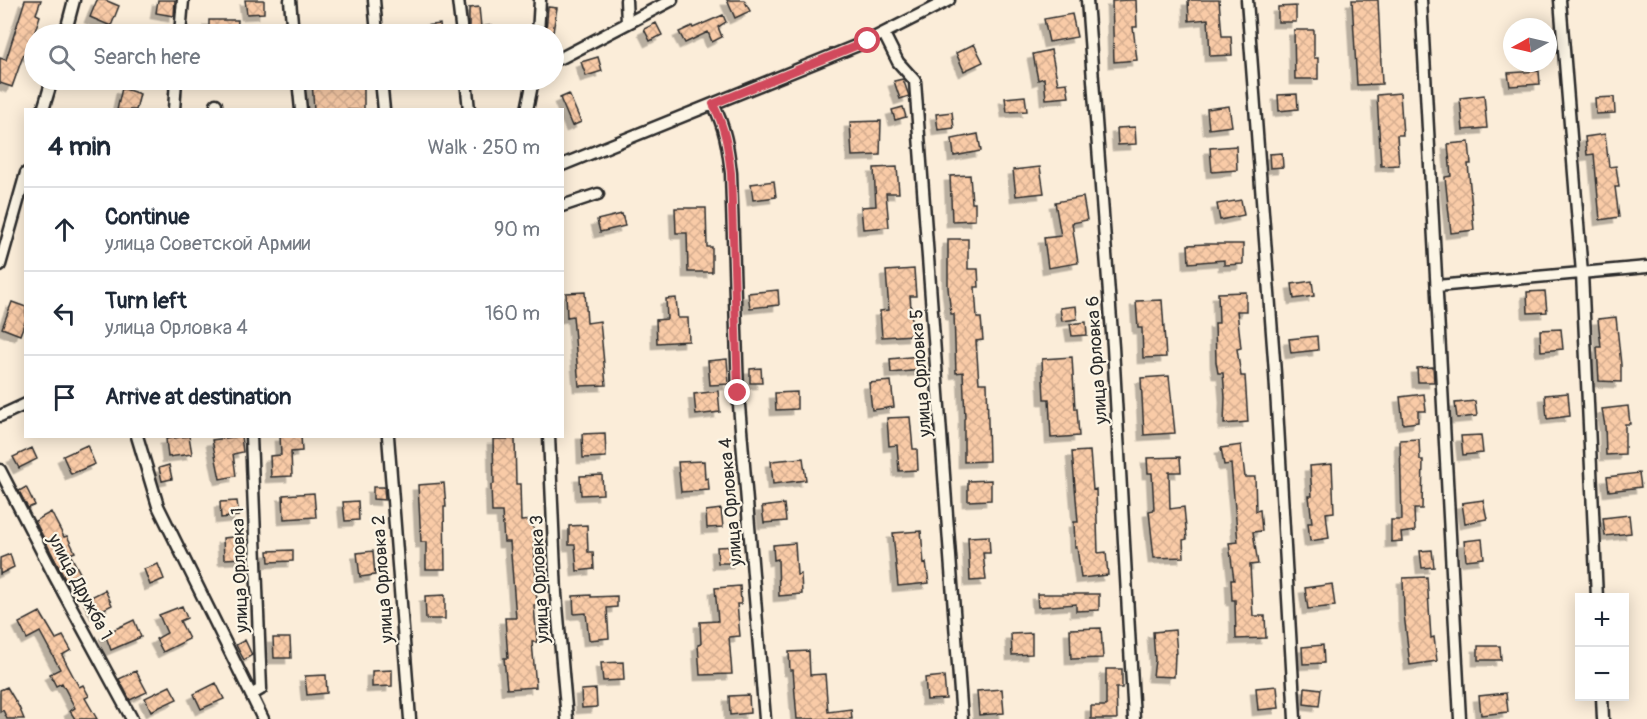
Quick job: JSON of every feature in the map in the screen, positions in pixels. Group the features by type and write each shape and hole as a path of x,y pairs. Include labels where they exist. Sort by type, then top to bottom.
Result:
{"street":[{"path":"67,24 74,0"},
{"path":"181,24 183,0"},
{"path":"290,0 292,24"},
{"path":"374,0 376,24"},
{"path":"458,0 461,24"},
{"path":"539,24 540,0"},
{"path":"626,0 627,23"},
{"path":"564,56 672,0"},
{"path":"564,164 884,34 949,0"},
{"name":"улица Орловка 6","path":"1087,0 1113,347 1134,719"},
{"path":"1247,0 1275,373 1295,719"},
{"path":"1421,0 1460,719"},
{"path":"1560,0 1582,273 1598,593"},
{"name":"улица Орловка 5","path":"884,34 898,62 915,81 962,719"},
{"path":"45,108 49,90"},
{"path":"174,108 175,90"},
{"path":"299,90 301,108"},
{"path":"382,90 384,108"},
{"path":"467,90 469,108"},
{"path":"527,108 530,90"},
{"name":"улица Орловка 4","path":"713,104 728,141 731,173 738,393 765,719"},
{"path":"0,265 2,248 24,179"},
{"path":"564,205 598,194"},
{"path":"1437,286 1647,267"},
{"path":"0,416 24,405"},
{"path":"138,438 158,506 263,719"},
{"name":"улица Орловка 1","path":"251,438 261,689 251,695"},
{"name":"улица Орловка 2","path":"388,438 410,719"},
{"name":"улица Орловка 3","path":"549,438 556,594 567,719"},
{"name":"улица Дружба 1","path":"0,470 132,719"},
{"path":"1602,701 1603,719"}],"building":[{"path":"25,0 41,0 36,14 40,16 37,24 24,24 24,53 12,87 0,83 0,58 6,60"},
{"path":"97,0 105,0 119,6 112,24 90,17"},
{"path":"158,0 175,0 174,16 156,13"},
{"path":"245,0 264,0 264,13 247,14"},
{"path":"727,0 744,0 750,11 735,18"},
{"path":"1136,0 1137,27 1133,27 1137,60 1114,62 1112,1"},
{"path":"1188,0 1219,0 1222,36 1231,36 1232,55 1210,56 1208,19 1189,21"},
{"path":"1352,0 1378,0 1382,84 1357,85"},
{"path":"1296,6 1296,22 1278,22 1278,7"},
{"path":"479,7 481,24 469,24 469,8"},
{"path":"548,7 557,8 554,24 547,24"},
{"path":"1072,14 1077,37 1049,42 1044,19"},
{"path":"723,15 726,22 718,27 722,37 712,42 708,32 685,43 679,32"},
{"path":"209,20 238,20 238,24 209,24"},
{"path":"656,23 662,35 650,41 644,29"},
{"path":"1294,30 1314,30 1314,58 1318,58 1318,79 1295,79"},
{"path":"974,44 983,62 964,71 956,53"},
{"path":"1051,50 1058,84 1067,83 1069,97 1046,99 1044,78 1038,80 1033,54"},
{"path":"598,57 602,71 586,76 581,62"},
{"path":"1539,72 1540,84 1510,86 1508,73"},
{"path":"903,79 909,96 900,99 894,81"},
{"path":"122,90 140,94 136,108 117,108"},
{"path":"313,90 364,90 364,108 314,108"},
{"path":"1400,93 1403,135 1397,135 1399,165 1381,166 1377,95"},
{"path":"569,94 581,122 572,126 560,98"},
{"path":"1297,94 1298,109 1279,111 1278,95"},
{"path":"1484,95 1487,128 1463,130 1460,98"},
{"path":"1025,96 1027,111 1007,112 1005,98"},
{"path":"1614,97 1615,113 1596,114 1595,98"},
{"path":"1229,106 1232,126 1209,129 1207,109"},
{"path":"903,107 906,117 895,120 892,110"},
{"path":"952,112 954,128 938,130 936,114"},
{"path":"881,121 880,155 852,156 850,122"},
{"path":"1135,127 1136,144 1118,145 1117,128"},
{"path":"978,134 981,151 954,156 952,139"},
{"path":"1605,134 1609,167 1616,166 1619,187 1615,187 1619,217 1600,220 1594,154 1587,155 1585,137"},
{"path":"1469,142 1471,164 1468,164 1474,230 1451,233 1445,177 1451,176 1448,144"},
{"path":"1236,146 1237,170 1212,172 1210,148"},
{"path":"1282,153 1283,167 1270,168 1269,154"},
{"path":"897,167 899,193 886,193 889,227 863,229 861,207 876,206 874,168"},
{"path":"1040,167 1044,193 1016,196 1013,170"},
{"path":"970,175 972,203 975,203 975,220 952,221 950,176"},
{"path":"774,181 776,197 753,200 751,184"},
{"path":"1083,197 1087,220 1072,223 1078,263 1048,268 1044,238 1061,236 1055,202"},
{"path":"1241,200 1244,215 1220,220 1217,204"},
{"path":"675,208 706,208 707,247 712,247 712,272 688,272 687,233 676,233"},
{"path":"622,214 625,226 600,232 597,220"},
{"path":"948,239 968,239 968,269 978,269 979,287 975,287 977,318 981,318 983,340 976,341 979,383 987,383 989,461 964,462 963,372 956,373 954,314 951,314 948,288"},
{"path":"1243,244 1243,264 1224,265 1224,260 1189,263 1188,245"},
{"path":"914,269 916,296 910,296 913,335 882,337 880,311 889,310 886,271"},
{"path":"1312,281 1314,296 1294,299 1292,284"},
{"path":"778,290 779,305 750,308 748,293"},
{"path":"1545,291 1547,312 1528,313 1527,292"},
{"path":"585,292 587,323 600,321 606,385 579,386 573,316 567,317 566,293"},
{"path":"1246,292 1246,311 1237,311 1241,348 1237,349 1241,376 1245,376 1248,422 1224,424 1223,373 1218,373 1216,362 1215,323 1219,323 1218,293"},
{"path":"676,298 678,318 688,318 689,341 657,343 656,320 667,319 666,299"},
{"path":"1162,300 1166,357 1143,358 1142,328 1138,328 1136,301"},
{"path":"12,302 24,306 24,324 20,335 2,328"},
{"path":"1076,306 1077,319 1062,321 1060,308"},
{"path":"1616,317 1621,382 1599,381 1597,347 1601,347 1598,319"},
{"path":"1086,322 1087,335 1072,336 1070,324"},
{"path":"1561,329 1563,349 1541,351 1540,330"},
{"path":"1317,336 1318,350 1291,353 1289,339"},
{"path":"919,356 921,370 891,373 890,359"},
{"path":"1072,357 1079,436 1051,438 1049,399 1044,399 1042,359"},
{"path":"727,359 729,384 710,385 708,361"},
{"path":"1433,367 1434,382 1418,382 1417,368"},
{"path":"761,368 762,383 750,383 750,369"},
{"path":"1169,376 1175,433 1144,435 1141,378"},
{"path":"891,381 894,407 872,410 869,383"},
{"path":"718,391 720,412 696,415 694,394"},
{"path":"797,392 797,409 776,410 775,393"},
{"path":"1568,393 1570,416 1547,419 1545,395"},
{"path":"1424,394 1426,411 1418,411 1418,422 1403,424 1400,397"},
{"path":"1475,401 1477,416 1457,418 1455,403"},
{"path":"1628,406 1630,424 1625,424 1625,454 1606,455 1602,409"},
{"path":"910,417 913,449 917,449 918,470 899,471 897,445 889,446 887,418"},
{"path":"605,433 606,457 583,458 582,434"},
{"path":"1481,435 1483,453 1463,455 1461,436"},
{"path":"189,438 192,454 168,457 166,439"},
{"path":"241,438 243,452 233,454 236,476 220,479 212,440"},
{"path":"280,438 301,438 302,451 291,452 292,476 271,477 270,456 281,455"},
{"path":"493,439 515,439 516,484 520,484 521,521 533,520 537,642 532,642 536,687 507,689 504,658 508,658 505,618 516,618 510,542 504,542 502,512 492,512"},
{"path":"1419,439 1420,460 1423,460 1422,509 1414,509 1415,531 1401,533 1402,541 1391,542 1391,520 1402,520 1400,440"},
{"path":"87,445 95,464 71,474 63,456"},
{"path":"1241,445 1245,477 1255,477 1256,511 1260,510 1262,531 1253,532 1258,564 1250,565 1253,616 1265,616 1266,638 1236,639 1235,600 1232,600 1231,580 1234,580 1229,543 1238,542 1231,464 1224,465 1221,448"},
{"path":"32,448 37,459 19,468 13,457"},
{"path":"1090,451 1093,490 1096,489 1098,553 1106,552 1108,575 1081,578 1077,547 1075,547 1074,522 1078,522 1072,452"},
{"path":"1180,457 1181,472 1169,472 1170,509 1184,507 1187,539 1183,540 1184,557 1154,558 1149,511 1154,510 1152,473 1148,473 1147,458"},
{"path":"803,458 806,480 773,484 771,461"},
{"path":"704,461 705,479 708,478 709,490 681,492 678,462"},
{"path":"1332,464 1334,512 1326,513 1329,538 1310,541 1308,523 1312,523 1309,496 1312,496 1310,466"},
{"path":"169,465 172,479 162,481 159,468"},
{"path":"1639,473 1641,487 1609,491 1607,477"},
{"path":"602,475 603,494 581,495 580,476"},
{"path":"991,480 991,500 968,501 968,481"},
{"path":"444,483 445,569 426,569 426,542 421,542 418,485"},
{"path":"26,487 35,505 28,508 19,491"},
{"path":"373,487 384,487 385,500 373,499"},
{"path":"314,493 316,517 284,519 283,495"},
{"path":"1483,500 1487,519 1465,523 1462,503"},
{"path":"237,501 239,516 221,518 220,502"},
{"path":"358,501 359,520 345,521 343,502"},
{"path":"784,504 786,521 764,523 762,507"},
{"path":"721,509 723,527 707,528 706,511"},
{"path":"51,512 75,552 70,554 80,573 66,581 35,521"},
{"path":"1629,515 1631,533 1605,536 1603,518"},
{"path":"587,525 588,552 593,552 594,569 577,571 575,545 569,545 569,526"},
{"path":"921,531 924,564 926,563 929,583 898,586 893,533"},
{"path":"243,536 244,558 224,559 223,538"},
{"path":"989,536 990,553 983,553 986,580 970,581 968,537"},
{"path":"1482,539 1484,558 1466,560 1464,541"},
{"path":"795,543 797,575 801,574 802,594 779,596 778,559 774,560 773,545"},
{"path":"738,546 738,563 718,563 717,547"},
{"path":"293,550 293,561 269,562 268,551"},
{"path":"1432,550 1434,567 1422,568 1420,551"},
{"path":"373,551 375,575 360,577 357,553"},
{"path":"10,554 14,567 0,574 0,558"},
{"path":"158,564 164,579 150,585 144,569"},
{"path":"1427,577 1431,638 1434,637 1437,661 1410,665 1404,614 1403,578"},
{"path":"1332,584 1335,606 1308,609 1305,588"},
{"path":"740,586 741,604 737,604 740,636 729,637 732,674 700,675 698,645 701,644 700,622 718,621 715,588"},
{"path":"105,590 112,605 96,613 89,598"},
{"path":"1037,594 1099,594 1099,610 1076,611 1076,604 1038,607"},
{"path":"445,595 445,619 426,619 425,596"},
{"path":"591,595 591,597 617,596 617,607 607,608 609,638 589,640 586,613 574,614 573,596"},
{"path":"182,606 187,618 180,621 189,639 163,652 156,639 167,633 159,615"},
{"path":"40,612 56,639 63,636 71,650 62,655 79,687 83,685 89,696 85,698 97,719 75,719 70,711 75,708 62,683 56,686 50,674 60,669 40,632 27,639 19,623"},
{"path":"134,620 141,637 111,650 105,634"},
{"path":"1101,628 1103,658 1071,659 1070,629"},
{"path":"1175,630 1177,653 1175,654 1174,677 1153,676 1155,660 1153,632"},
{"path":"1032,633 1032,654 1012,655 1011,634"},
{"path":"273,638 290,638 291,658 274,658"},
{"path":"245,640 252,655 244,660 236,645"},
{"path":"1323,645 1324,663 1303,664 1302,647"},
{"path":"1478,646 1500,646 1501,660 1478,660"},
{"path":"809,651 810,675 825,674 828,712 851,709 852,719 797,719 793,670 790,670 789,652"},
{"path":"623,662 624,680 603,681 601,663"},
{"path":"1106,669 1122,669 1122,688 1116,688 1117,719 1091,719 1091,706 1106,706"},
{"path":"392,670 392,686 372,687 372,671"},
{"path":"136,671 147,692 130,700 119,679"},
{"path":"326,675 327,693 307,695 305,676"},
{"path":"944,676 946,699 927,700 925,678"},
{"path":"216,683 224,699 201,709 194,694"},
{"path":"170,686 177,699 151,711 145,698"},
{"path":"1277,686 1279,708 1258,710 1256,688"},
{"path":"7,687 24,719 7,719 3,710 0,712 0,690"},
{"path":"1305,687 1321,689 1319,706 1304,704"},
{"path":"596,689 597,707 582,708 581,690"},
{"path":"1002,689 1004,713 979,715 977,691"},
{"path":"1506,693 1508,712 1481,715 1479,696"},
{"path":"749,695 750,713 730,715 729,696"}],"route":[{"path":"738,393 731,173 728,141 713,104 868,41"}]}
